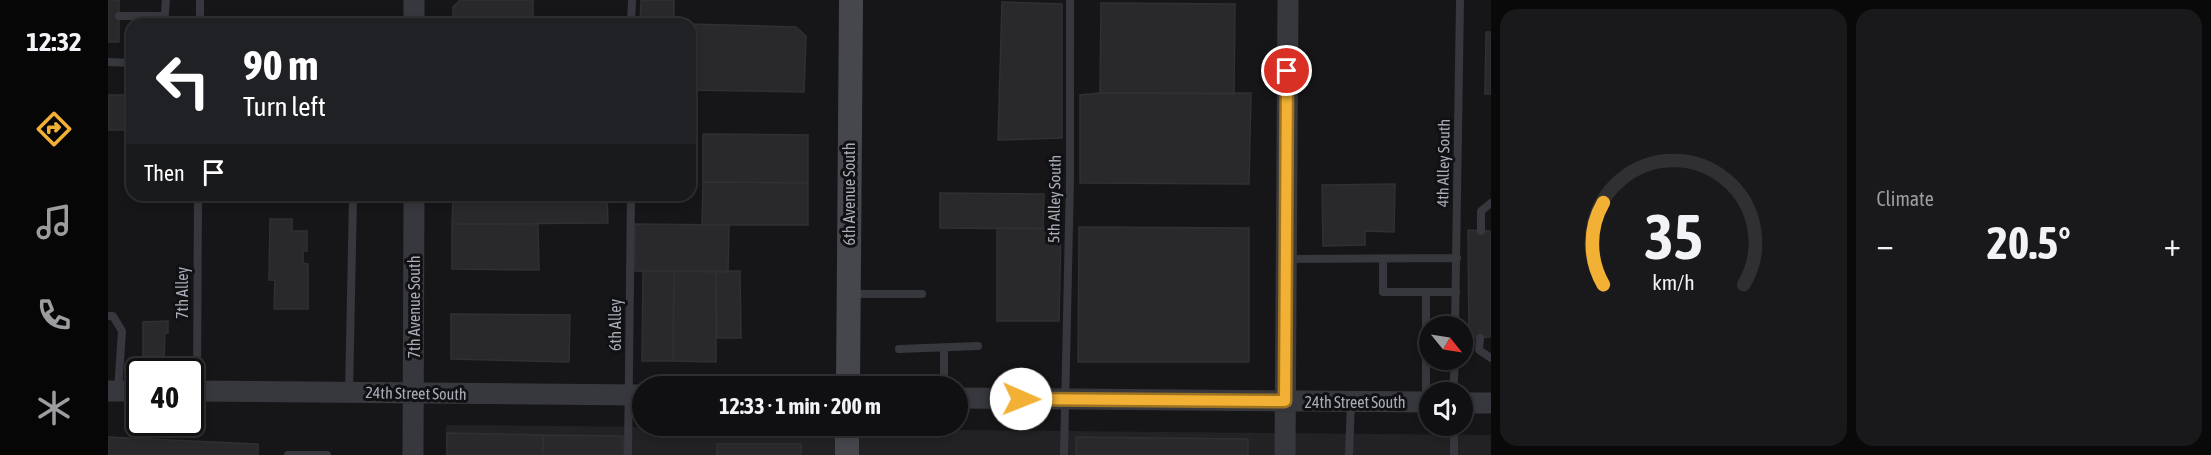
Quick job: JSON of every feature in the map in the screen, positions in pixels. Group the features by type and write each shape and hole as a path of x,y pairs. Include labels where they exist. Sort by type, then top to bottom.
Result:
{"main road":[{"name":"6th Avenue South","path":"848,376 850,0"},
{"path":"847,436 847,455"}],"street":[{"path":"414,0 414,18"},
{"path":"1285,455 1287,0"},
{"name":"7th Avenue South","path":"413,455 414,201"},
{"name":"24th Street South","path":"204,391 632,395"},
{"name":"24th Street South","path":"968,398 1419,402"},
{"path":"1473,403 1491,403"}],"lane":[{"path":"164,18 166,0"},
{"path":"200,0 200,18"},
{"path":"632,0 632,18"},
{"name":"5th Alley South","path":"1064,455 1070,179 1070,0"},
{"name":"4th Alley South","path":"1455,316 1460,0"},
{"path":"119,16 142,18"},
{"path":"108,62 126,63"},
{"name":"7th Alley","path":"195,358 198,201"},
{"path":"349,393 353,201"},
{"name":"6th Alley","path":"631,201 636,376"},
{"path":"1481,231 1481,211 1491,203"},
{"path":"1383,258 1383,292 1456,292"},
{"path":"1286,259 1457,258"},
{"path":"1426,292 1428,382"},
{"path":"848,294 922,294"},
{"path":"108,316 113,316 122,331 113,391"},
{"path":"1480,338 1479,350 1491,358"},
{"path":"898,349 978,346"},
{"path":"944,348 944,376"},
{"path":"1349,455 1351,402"},
{"name":"6th Alley","path":"628,455 632,425"},
{"path":"1454,436 1454,455"},
{"path":"288,455 327,455"}],"shaded area":[{"path":"446,425 632,427 632,436 968,436 968,430 1491,435 1491,455 446,455"}],"building":[{"path":"108,0 119,0 119,42 108,42"},
{"path":"460,0 533,0 533,18 453,18 453,7"},
{"path":"641,0 674,0 674,18 640,18"},
{"path":"1002,2 1062,4 1062,138 998,140"},
{"path":"1101,3 1235,4 1234,94 1100,93"},
{"path":"696,24 796,27 806,36 804,92 696,90"},
{"path":"1486,32 1491,32 1491,94 1485,94"},
{"path":"1251,93 1249,184 1080,183 1080,95"},
{"path":"108,95 126,95 126,130 108,130"},
{"path":"703,134 808,135 808,183 703,182"},
{"path":"703,182 808,183 808,225 702,225"},
{"path":"1395,184 1394,232 1365,231 1365,245 1323,246 1322,185"},
{"path":"940,193 1044,194 1043,229 940,228"},
{"path":"453,201 607,201 608,223 452,224"},
{"path":"270,219 292,219 292,231 307,231 307,251 303,251 303,263 308,264 308,309 274,309 275,280 269,280"},
{"path":"452,224 538,224 539,270 452,269"},
{"path":"635,224 729,225 728,272 635,271"},
{"path":"1079,227 1249,228 1249,362 1078,362"},
{"path":"997,228 1061,228 1059,321 997,321"},
{"path":"1468,230 1491,231 1491,337 1473,338 1473,316 1469,316"},
{"path":"643,271 674,271 673,361 642,361"},
{"path":"674,271 716,271 716,362 673,361"},
{"path":"716,271 740,271 741,338 717,338"},
{"path":"451,314 570,315 569,362 451,359"},
{"path":"168,321 164,356 143,356 143,322"},
{"path":"447,433 543,435 543,455 447,455"},
{"path":"543,435 623,436 623,455 543,455"},
{"path":"108,437 258,444 258,455 108,455"},
{"path":"1076,437 1248,439 1248,455 1076,455"},
{"path":"717,444 801,444 801,455 717,455"}],"route":[{"path":"1021,399 1285,401 1287,71"}]}
